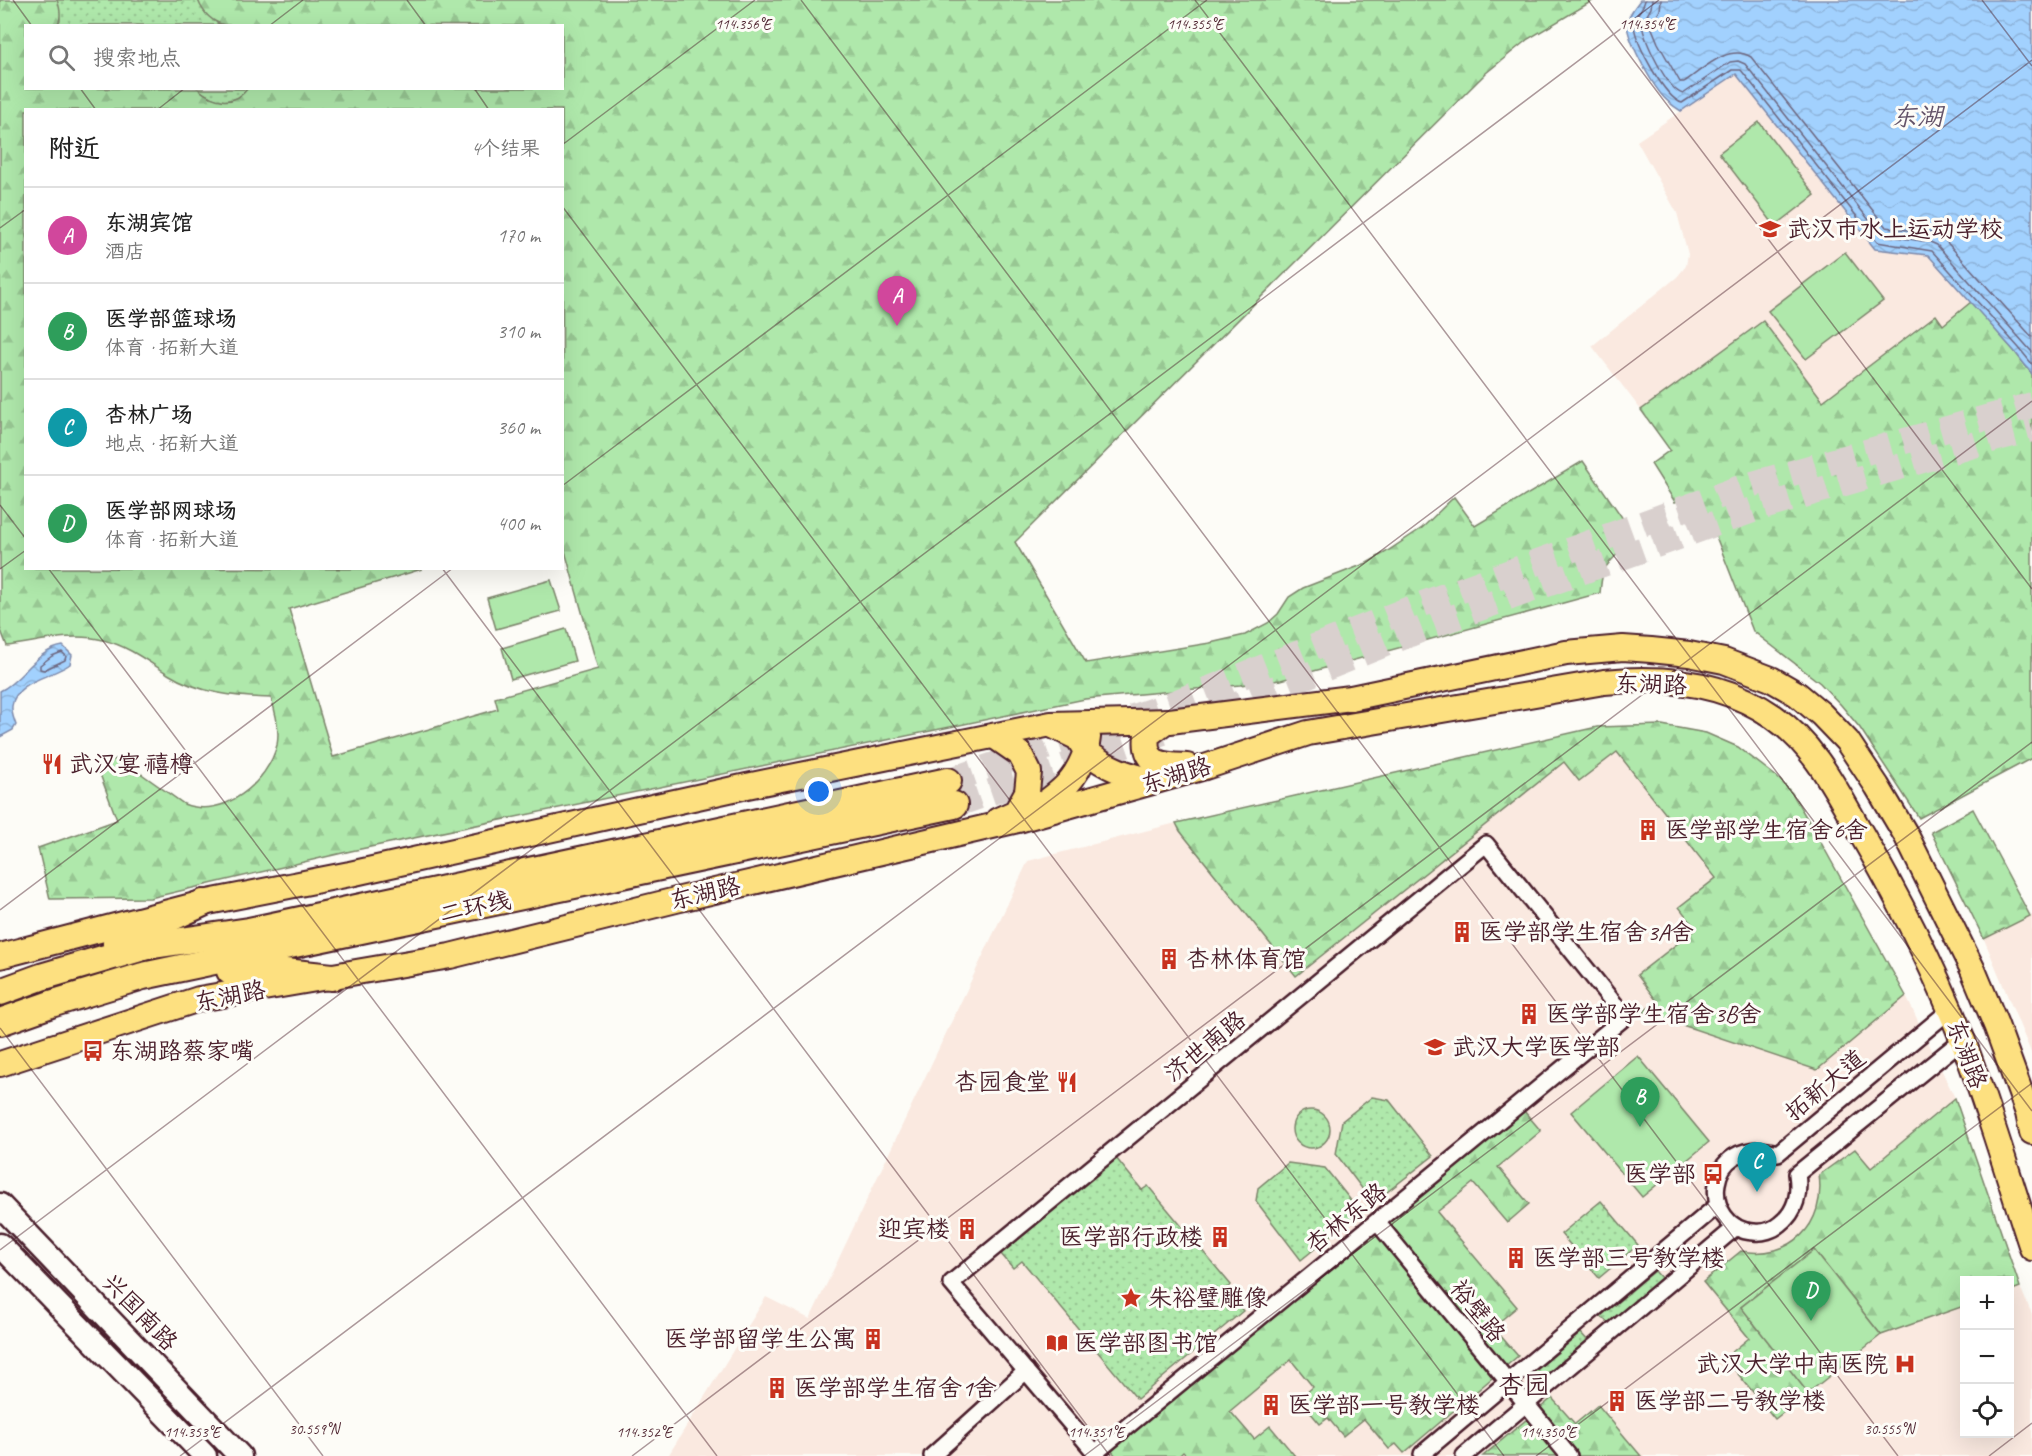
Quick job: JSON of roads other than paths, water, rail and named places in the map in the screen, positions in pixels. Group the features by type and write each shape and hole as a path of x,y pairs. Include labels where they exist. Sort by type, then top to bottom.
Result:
{"highway":[{"name":"二环线","path":"0,992 41,977 147,946 249,931 951,793 143,976 0,1022"},
{"path":"41,977 203,903"},
{"path":"143,976 266,970 332,977"}],"main road":[{"name":"东湖路","path":"0,956 203,903 350,874 747,786 1050,724 1166,721 1351,698 1566,653 1623,648 1689,654 1724,662 1771,679 1797,694 1821,714 1847,741 1906,835 1973,970 2031,1121"},
{"name":"东湖路","path":"0,1064 199,999 450,956 676,900 1022,819 1205,767 1308,733 1604,682 1664,680 1683,682 1726,693 1757,706 1776,718 1820,763 1876,859 1907,918 1950,1010 1985,1102 2031,1239"},
{"path":"1166,721 1147,735 1146,747 1151,757 1159,764 1205,767"},
{"path":"1022,819 1065,788 1082,761 1089,735 1102,723"},
{"path":"1050,724 1078,738 1086,751 1101,764 1127,775 1155,781"},
{"path":"971,831 1016,812 1027,792 1029,772 1020,754 994,736"},
{"name":"兴国南路","path":"0,1206 240,1456"},
{"path":"0,1245 205,1456"}],"street":[{"name":"杏林东路","path":"1096,1455 1625,1017 1486,844"},
{"name":"济世南路","path":"1026,1371 951,1283 1486,844"},
{"name":"拓新大道","path":"1718,1205 1717,1179 1728,1161 1747,1150 1762,1149 1778,1153 1950,1010"},
{"path":"1424,1456 1422,1454 1718,1205 1736,1227 1758,1232 1770,1230 1781,1224 1796,1203 1797,1174 1962,1040"},
{"name":"裕壁路","path":"1377,1222 1569,1456"},
{"path":"1464,1456 1736,1227"},
{"path":"932,1456 1026,1371 1096,1455"}],"water":[{"name":"东湖","path":"1640,0 2032,0 2032,374 1928,255 1875,249 1736,74 1681,111 1667,101 1645,70 1628,32 1628,18"},
{"path":"63,646 72,655 70,664 20,690 12,706 16,725 13,730 0,737 0,691 16,680 45,653"}],"tunnel":[{"path":"948,781 1177,702 1417,606 1746,486 2032,405"},
{"path":"1217,712 1427,627 1753,510 2032,429"},
{"path":"954,805 1166,731"}],"place":[{"name":"武汉市水上运动学校","path":"1770,229"},
{"name":"东湖宾馆","path":"897,326"},
{"name":"武汉宴·禧樽","path":"52,764"},
{"name":"医学部学生宿舍6舍","path":"1648,830"},
{"name":"医学部学生宿舍3A舍","path":"1462,932"},
{"name":"杏林体育馆","path":"1169,959"},
{"name":"医学部学生宿舍3B舍","path":"1529,1014"},
{"name":"武汉大学医学部","path":"1435,1047"},
{"name":"东湖路蔡家嘴","path":"93,1051"},
{"name":"杏园食堂","path":"1067,1082"},
{"name":"医学部篮球场","path":"1640,1127"},
{"name":"医学部","path":"1713,1174"},
{"name":"杏林广场","path":"1757,1192"},
{"name":"迎宾楼","path":"967,1229"},
{"name":"医学部行政楼","path":"1220,1237"},
{"name":"医学部三号教学楼","path":"1516,1258"},
{"name":"朱裕璧雕像","path":"1131,1298"},
{"name":"医学部网球场","path":"1811,1321"},
{"name":"医学部留学生公寓","path":"873,1339"},
{"name":"医学部图书馆","path":"1057,1343"},
{"name":"武汉大学中南医院","path":"1905,1364"},
{"name":"医学部学生宿舍1舍","path":"777,1388"},
{"name":"医学部二号教学楼","path":"1617,1401"},
{"name":"医学部一号教学楼","path":"1271,1405"}],"district":[{"name":"杏园","path":"1524,1385"}]}
